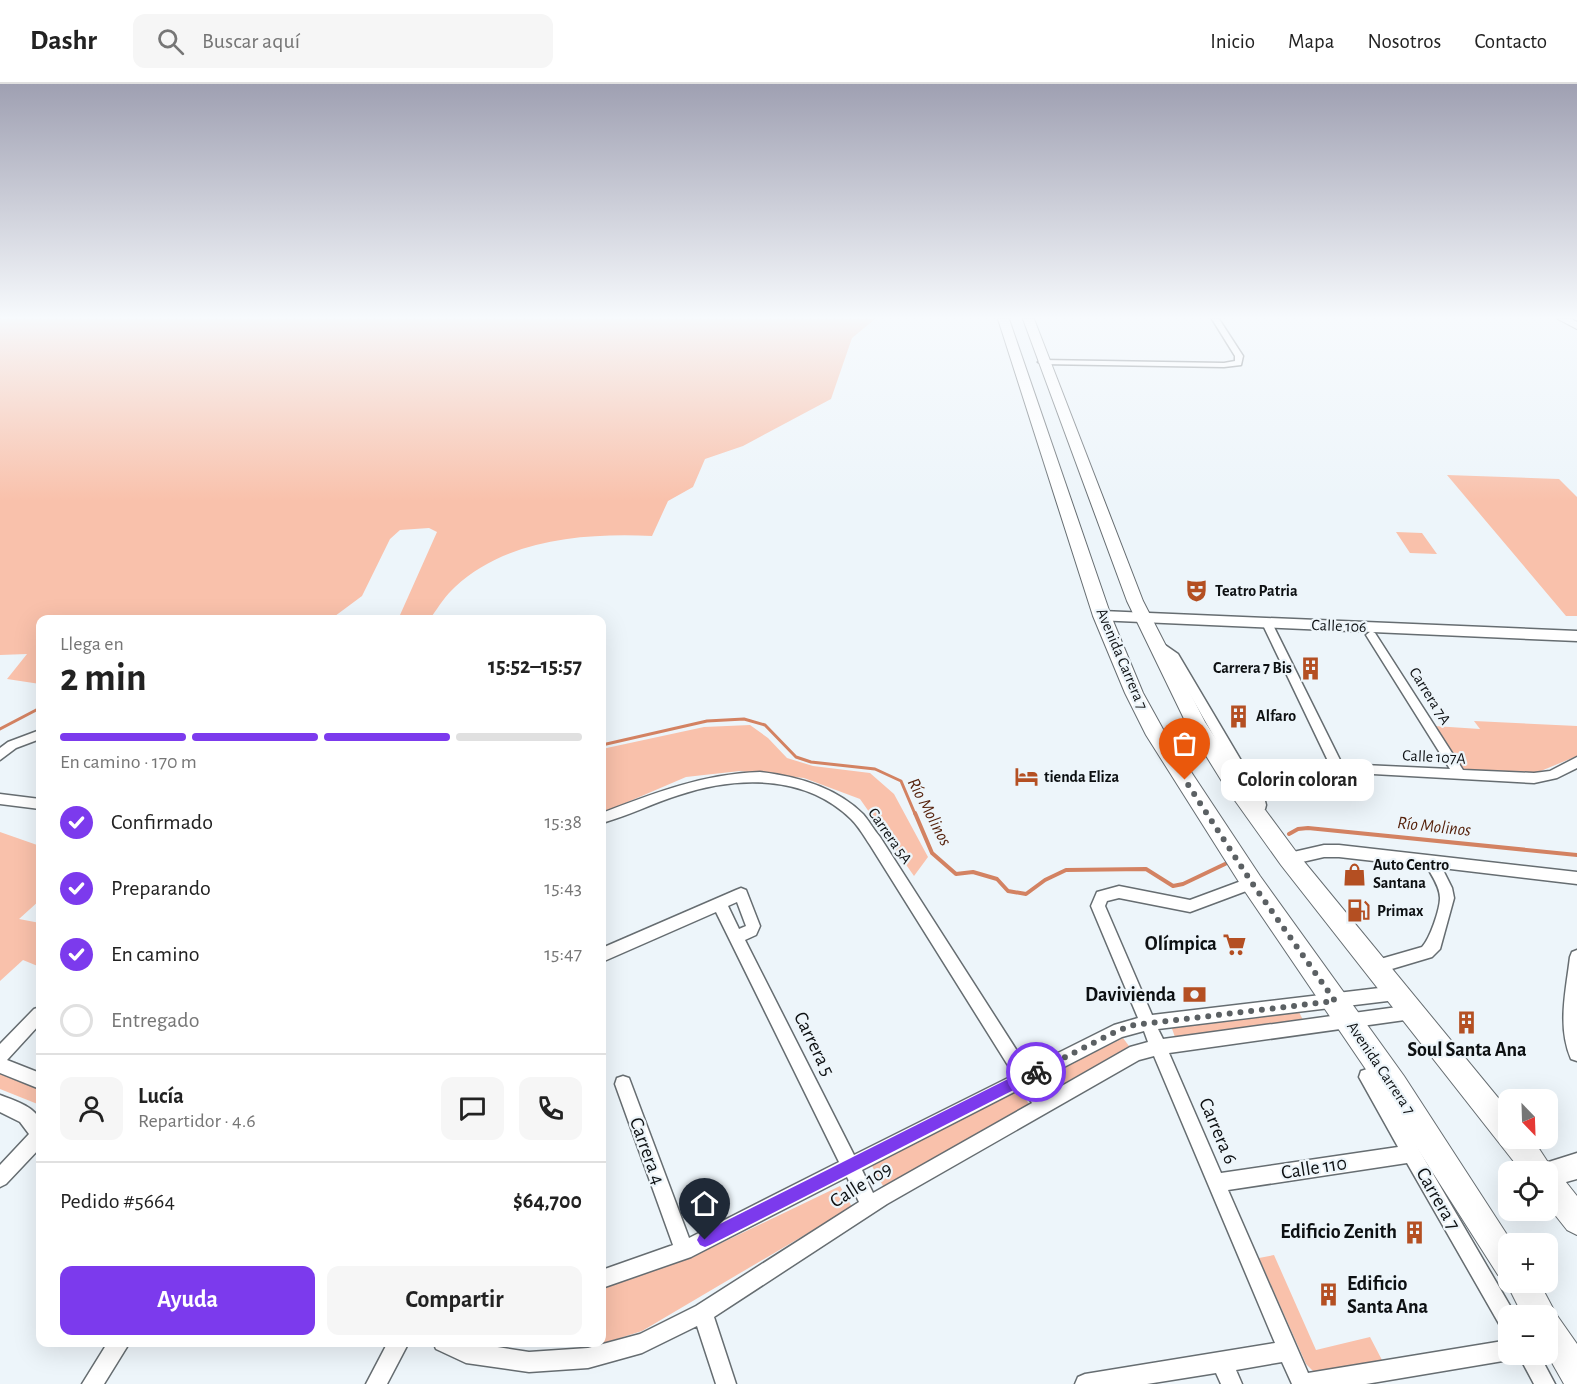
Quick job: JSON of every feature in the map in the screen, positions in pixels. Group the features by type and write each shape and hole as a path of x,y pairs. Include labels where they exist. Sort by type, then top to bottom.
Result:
{"main road":[{"name":"Avenida Carrera 7","path":"1023,380 1104,620 1134,693 1156,735 1252,883 1342,1011 1498,1247"},
{"path":"1049,380 1147,628 1197,726 1289,859 1498,1119"},
{"name":"Calle 106","path":"1104,620 1147,628 1268,627 1577,636"},
{"name":"Calle 106","path":"1268,627 1371,635 1577,643"},
{"path":"1522,1149 1532,1161"},
{"path":"1558,1171 1577,1166"},
{"path":"1558,1343 1577,1374"}],"street":[{"path":"1268,627 1338,769"},
{"name":"Carrera 7A","path":"1371,635 1460,775"},
{"path":"0,755 12,745 36,736"},
{"name":"Calle 107A","path":"1287,766 1534,778 1553,775 1577,762"},
{"name":"Carrera 5A","path":"606,817 685,788 742,775 795,781 842,804 857,817 875,841 1042,1104"},
{"path":"0,799 36,804"},
{"path":"1289,859 1331,850 1431,861 1573,877 1577,891"},
{"path":"1375,967 1427,952 1435,944 1448,898 1431,861"},
{"name":"Carrera 6","path":"1252,883 1190,906 1119,892 1102,896 1098,906 1304,1384"},
{"path":"606,953 741,894 753,926 751,930 738,938"},
{"name":"Carrera 5","path":"719,903 870,1205"},
{"path":"1577,957 1570,1019 1577,1053"},
{"name":"Calle 109","path":"453,1347 466,1353 529,1362 588,1358 642,1343 703,1313 870,1205 1042,1104 1136,1053 1342,1011 1396,993"},
{"name":"Calle 109","path":"606,1277 684,1251 1119,1030 1148,1023 1342,1011 1412,1012"},
{"path":"0,1055 36,1018"},
{"path":"0,1065 36,1079"},
{"name":"Carrera 7","path":"1367,1077 1499,1305"},
{"name":"Carrera 4","path":"623,1084 684,1251"},
{"path":"0,1103 27,1115 33,1120 36,1127"},
{"path":"0,1178 36,1141"},
{"name":"Calle 110","path":"1216,1183 1412,1154"},
{"path":"703,1313 726,1384"},
{"path":"92,1384 117,1347"},
{"path":"376,1384 396,1347"},
{"path":"1085,1384 1288,1351"},
{"path":"1304,1384 1498,1352"},
{"path":"1221,1362 1232,1384"},
{"path":"1534,1365 1545,1384"}],"shaded area":[{"path":"0,380 838,380 831,399 743,446 705,459 693,487 668,501 652,536 574,538 522,549 498,558 475,571 452,590 433,615 400,615 437,532 429,528 400,530 390,539 362,596 336,615 36,615 36,683 7,679 27,654 0,655"},
{"path":"1447,475 1559,479 1577,497 1577,616 1566,616"},
{"path":"1396,532 1422,533 1437,554 1410,553"},
{"path":"1474,721 1577,726 1577,756 1536,773 1463,770 1434,726 1480,729"},
{"path":"750,725 768,738 787,758 813,766 870,773 894,794 928,857 914,876 860,799 804,778 740,771 686,777 606,811 606,748 704,727"},
{"path":"0,832 36,845 36,904 19,919 36,922 36,965 23,960 0,981"},
{"path":"1298,1010 1303,1020 1175,1037 1171,1026"},
{"path":"1123,1038 1132,1050 1053,1090 1045,1076"},
{"path":"0,1073 36,1087 36,1103 0,1089"},
{"path":"1019,1089 1031,1107 883,1186 872,1166"},
{"path":"840,1186 852,1207 642,1331 606,1342 606,1287 688,1259"},
{"path":"1274,1255 1316,1350 1370,1337 1383,1362 1315,1373 1306,1364 1259,1258"}],"waterway":[{"path":"0,729 36,710"},
{"name":"Río Molinos","path":"606,744 707,721 744,719 765,725 796,757 811,762 875,769 901,781 915,814"},
{"name":"Río Molinos","path":"915,813 932,853 956,874 973,872 997,879 1008,891 1026,894 1045,880 1066,870 1146,869 1173,886 1183,884 1225,864"},
{"name":"Río Molinos","path":"1289,834 1298,829 1308,828 1577,855"}],"way so far":[{"path":"1036,1072 1119,1030 1134,1025 1335,1001 1252,883 1185,780"}],"place":[{"name":"Teatro Patria","path":"1197,591"},
{"name":"Carrera 7 Bis","path":"1310,668"},
{"name":"Alfaro","path":"1238,716"},
{"name":"tienda Eliza","path":"1026,777"},
{"name":"Colorin coloran","path":"1185,780"},
{"name":"Auto Centro Santana","path":"1355,874"},
{"name":"Primax","path":"1359,911"},
{"name":"Olímpica","path":"1235,944"},
{"name":"Davivienda","path":"1194,995"},
{"name":"Soul Santa Ana","path":"1467,1022"},
{"name":"Edificio Zenith","path":"1415,1232"},
{"name":"Edificio Santa Ana","path":"1329,1295"}],"route":[{"path":"705,1240 1036,1072"}]}
